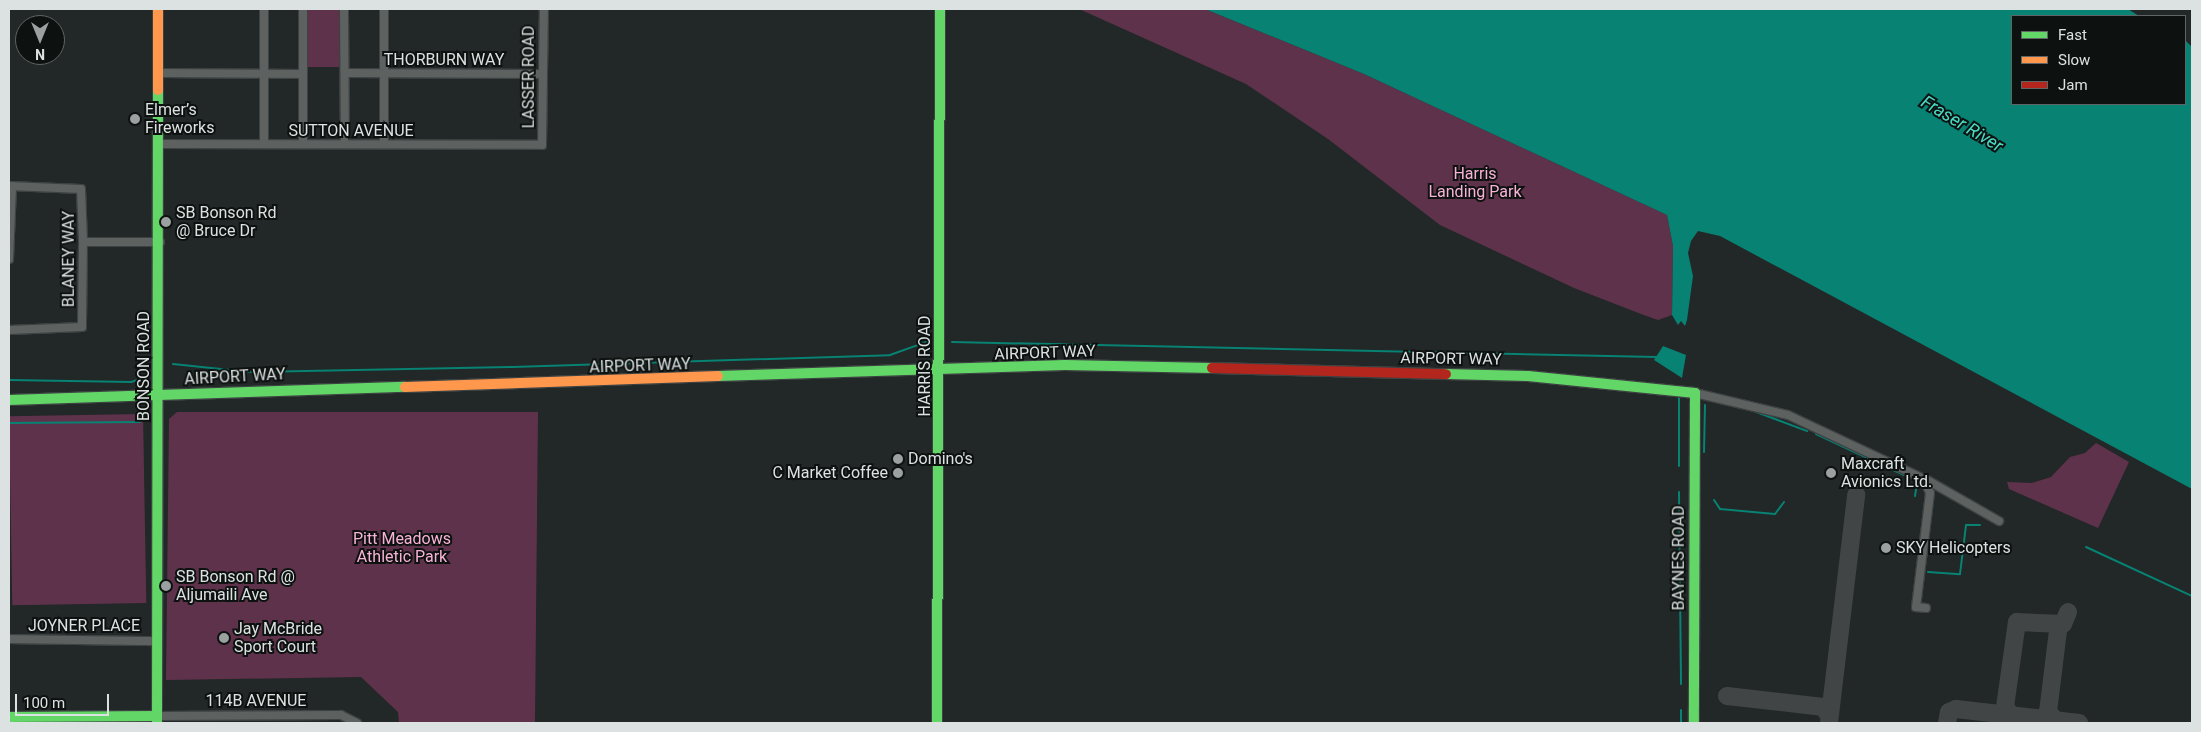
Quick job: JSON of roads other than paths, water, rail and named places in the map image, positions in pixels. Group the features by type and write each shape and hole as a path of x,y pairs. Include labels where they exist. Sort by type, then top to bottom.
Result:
{"street":[{"name":"BONSON ROAD","path":"157,719 160,242 158,9"},
{"path":"264,9 264,144"},
{"path":"303,9 304,144"},
{"path":"344,9 345,144"},
{"path":"384,9 384,144"},
{"name":"LASSER ROAD","path":"542,146 544,9"},
{"name":"HARRIS ROAD","path":"936,723 940,372 940,9"},
{"path":"159,73 303,74"},
{"name":"THORBURN WAY","path":"345,73 543,74"},
{"name":"SUTTON AVENUE","path":"159,144 542,146"},
{"path":"9,259 10,186"},
{"name":"BLANEY WAY","path":"9,330 80,329 83,242 81,188 10,186"},
{"path":"83,242 160,242"},
{"name":"AIRPORT WAY","path":"9,400 940,372 1065,365 1528,376 1610,380 1695,393 1794,417 1921,477 1999,521"},
{"name":"BAYNES ROAD","path":"1694,723 1695,393"},
{"path":"1921,477 1930,493 1916,607 1926,608"},
{"name":"JOYNER PLACE","path":"9,639 158,641"},
{"path":"235,714 235,723"},
{"name":"114B AVENUE","path":"157,719 235,714 341,714 355,721"},
{"path":"9,717 157,719"}],"water":[{"name":"Fraser River","path":"1205,9 2128,9 2137,15 2011,15 2011,105 2186,105 2186,41 2192,47 2192,489 1720,236 1698,231 1691,241 1688,253 1693,276 1687,320 1685,326 1681,321 1678,325 1672,315 1673,246 1667,215 1364,74"},
{"path":"1663,346 1686,355 1682,378 1654,360"}],"waterway":[{"path":"173,364 250,372 513,367 890,355 929,341"},
{"path":"952,342 1657,357"},
{"path":"9,380 131,382 144,378"},
{"path":"1679,398 1679,466"},
{"path":"1713,401 1744,408"},
{"path":"1704,452 1705,405"},
{"path":"1751,410 1807,431"},
{"path":"9,423 140,422"},
{"path":"1816,434 1904,475"},
{"path":"1928,476 1996,515"},
{"path":"1915,496 1917,484"},
{"path":"1679,492 1681,684"},
{"path":"1714,500 1720,509 1775,514 1784,502"},
{"path":"1928,572 1960,574 1966,525 1980,525"},
{"path":"2086,547 2192,596"},
{"path":"1681,710 1681,723"}],"place":[{"name":"Elmer’s Fireworks","path":"135,119"},
{"name":"SB Bonson Rd @ Bruce Dr","path":"166,222"},
{"name":"Domino's","path":"898,459"},
{"name":"C Market Coffee","path":"898,473"},
{"name":"Maxcraft Avionics Ltd.","path":"1831,473"},
{"name":"SKY Helicopters","path":"1886,548"},
{"name":"SB Bonson Rd @ Aljumaili Ave","path":"166,586"},
{"name":"Jay McBride Sport Court","path":"224,638"}],"park label":[{"name":"Harris Landing Park","path":"1475,183"},
{"name":"Pitt Meadows Athletic Park","path":"402,548"}]}
